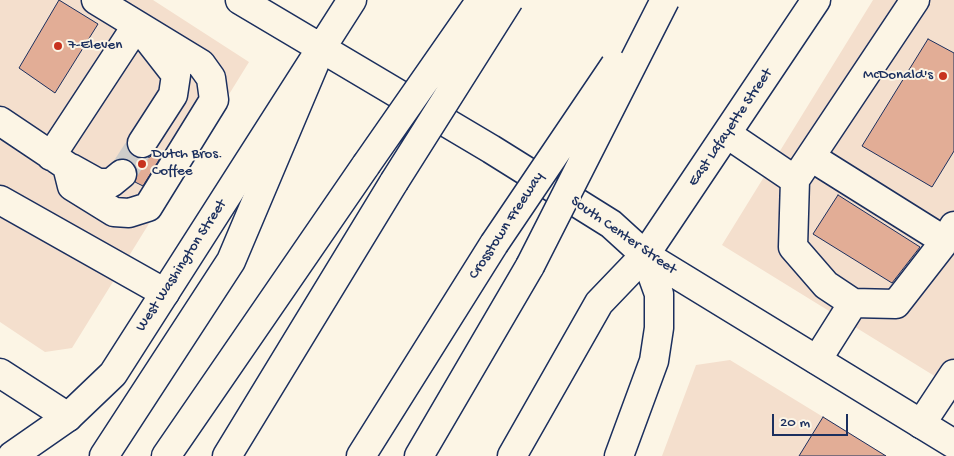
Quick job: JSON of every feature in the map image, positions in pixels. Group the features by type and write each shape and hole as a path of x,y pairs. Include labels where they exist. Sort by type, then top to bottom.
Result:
{"main road":[{"path":"59,161 72,186 114,212 129,214 148,207 214,100 211,78 201,64 96,0"},
{"name":"South Center Street","path":"240,0 611,224 645,255 954,444"},
{"path":"104,456 231,261 321,48 352,0"},
{"path":"166,456 481,0"},
{"path":"227,456 394,182 509,0"},
{"name":"Crosstown Freeway","path":"361,456 494,244 659,0"},
{"path":"419,456 530,266 665,0"},
{"name":"East Lafayette Street","path":"512,456 599,304 645,255 816,0"},
{"path":"811,156 950,233 896,304 853,303 826,285 793,248 796,180 811,156 915,0"},
{"path":"137,25 176,75 173,95 142,143"},
{"path":"59,161 137,25"},
{"name":"West Washington Street","path":"12,456 68,417 113,374 321,48"},
{"path":"0,121 59,161 98,184 111,183 122,174"},
{"path":"726,134 796,180"},
{"path":"0,200 165,293"},
{"path":"619,456 654,361 660,328 659,294 645,255"},
{"path":"817,360 853,303"},
{"path":"0,373 68,417"},
{"path":"922,424 954,374"}],"shaded area":[{"path":"0,0 153,0 249,62 72,348 45,352 0,322"},
{"path":"873,0 954,0 954,388 722,245"},
{"path":"730,360 887,456 662,456 696,365"}],"building":[{"name":"7-Eleven","path":"59,0 98,24 55,93 19,68"},
{"path":"928,39 954,53 954,151 932,187 862,146"},
{"path":"127,145 133,156 141,159 150,157 156,151 162,155 143,186 135,182 137,172 134,164 127,159 117,160"},
{"path":"838,195 920,247 892,283 813,234"},
{"path":"823,417 886,456 799,456"}],"tunnel":[{"path":"122,174 142,143"}],"place":[{"name":"7-Eleven","path":"58,46"},
{"name":"McDonald's","path":"943,76"},
{"name":"Dutch Bros. Coffee","path":"142,164"}]}
